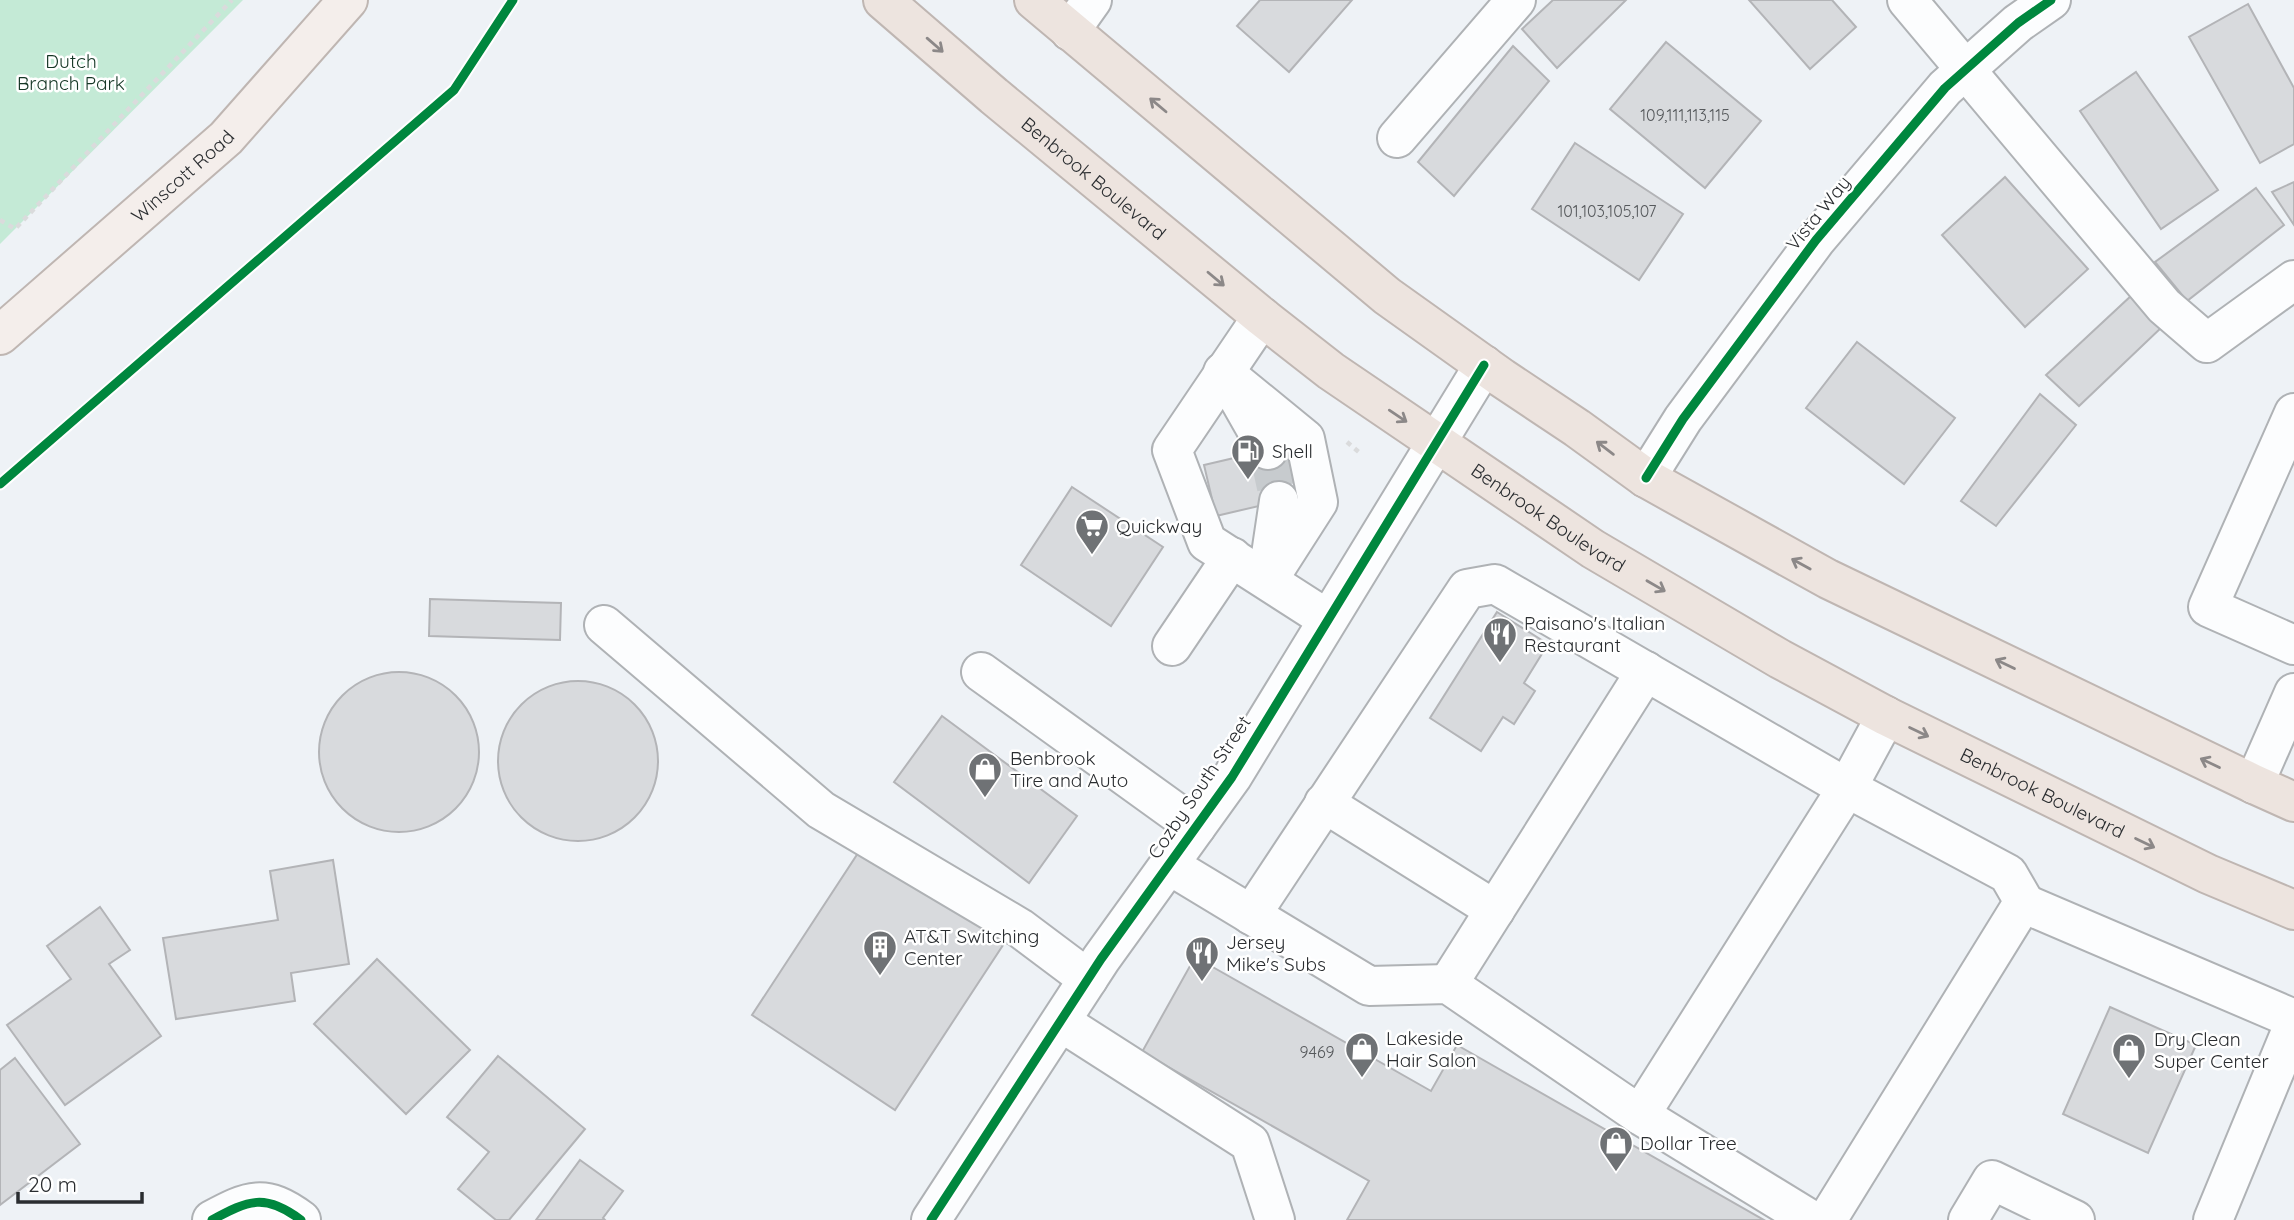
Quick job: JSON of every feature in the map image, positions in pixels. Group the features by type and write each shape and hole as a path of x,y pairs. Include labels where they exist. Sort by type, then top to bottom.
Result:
{"highway":[{"name":"Benbrook Boulevard","path":"883,0 994,96 1331,371 1593,549 1780,659 1886,716 2208,874 2294,910"},
{"path":"1034,0 1387,296 1646,478 1828,579 2294,802"}],"main road":[{"name":"Winscott Road","path":"1,332 226,138 348,0"}],"street":[{"path":"1070,31 1092,0"},
{"path":"1397,138 1516,0"},
{"path":"1907,0 2164,306 2207,343 2294,281"},
{"name":"Vista Way","path":"1646,478 1693,405 1816,240 1945,88 2018,23 2051,0"},
{"path":"1262,317 1172,450 1207,542 1327,619"},
{"name":"Cozby South Street","path":"931,1220 1088,979 1232,777 1483,365"},
{"path":"1223,372 1255,453"},
{"path":"1223,372 1305,439 1318,502 1268,580"},
{"path":"2294,413 2208,607 2294,645"},
{"path":"1266,504 1268,580"},
{"path":"1172,646 1232,558"},
{"path":"1251,915 1466,589 1495,584 1847,788 2008,874 2023,903 2294,1019"},
{"path":"604,625 821,810 1020,928 1088,979"},
{"path":"1448,984 1646,671"},
{"path":"981,672 1196,827"},
{"path":"2254,784 2294,693"},
{"path":"1640,1115 1847,788 1886,716"},
{"path":"1324,803 1495,910"},
{"path":"1169,865 1369,986 1448,984 1640,1115 1811,1220"},
{"path":"1827,1220 2023,903"},
{"path":"1060,1022 1250,1143 1275,1220"},
{"path":"2213,1220 2294,1024"},
{"path":"1968,1220 1992,1180 2075,1220"},
{"path":"212,1220 243,1204 271,1202 283,1206 301,1220"}],"path":[{"path":"0,220 15,229 232,0"}],"green space":[{"name":"Dutch Branch Park","path":"0,0 243,0 0,244"}],"building":[{"path":"1260,0 1352,0 1289,72 1237,26"},
{"path":"1553,0 1626,0 1557,68 1522,29"},
{"path":"1749,0 1832,0 1856,27 1810,69"},
{"path":"2248,4 2294,88 2294,144 2260,163 2189,37"},
{"path":"1666,42 1761,121 1705,188 1610,109"},
{"path":"1513,46 1549,81 1454,196 1418,162"},
{"path":"2136,72 2218,190 2161,229 2080,111"},
{"path":"1575,143 1683,214 1639,280 1532,209"},
{"path":"2005,177 2088,269 2025,327 1942,235"},
{"path":"2294,182 2294,225 2272,192"},
{"path":"2256,188 2284,225 2187,301 2155,262"},
{"path":"2132,295 2163,326 2079,406 2046,375"},
{"path":"1857,342 1955,418 1904,484 1806,408"},
{"path":"2040,394 2076,425 1996,526 1961,501"},
{"name":"Shell","path":"1281,447 1293,498 1216,516 1204,465"},
{"name":"Quickway","path":"1072,487 1163,547 1111,626 1021,565"},
{"path":"430,599 561,603 560,640 429,636"},
{"name":"Paisano's Italian Restaurant","path":"1497,612 1548,644 1524,683 1535,691 1514,724 1503,717 1481,751 1430,718"},
{"path":"399,672 430,678 456,695 473,721 479,752 473,783 456,809 430,826 399,832 368,826 342,809 325,783 319,752 325,721 342,695 368,678"},
{"path":"578,681 609,687 635,704 652,730 658,761 652,792 635,818 609,835 578,841 547,835 521,818 504,792 498,761 504,730 521,704 547,687"},
{"name":"Benbrook Tire and Auto","path":"942,716 1077,816 1029,883 894,782"},
{"name":"AT&T Switching Center","path":"864,844 1007,939 895,1110 752,1015"},
{"path":"333,860 349,964 291,973 295,1001 176,1019 163,938 278,920 270,871"},
{"path":"100,907 130,950 109,964 161,1036 65,1105 7,1025 71,979 47,946"},
{"path":"1195,957 1431,1091 1457,1045 1764,1220 1347,1220 1369,1181 1142,1052"},
{"path":"377,959 470,1050 406,1114 314,1024"},
{"name":"Dry Clean Super Center","path":"2110,1007 2196,1045 2148,1153 2063,1114"},
{"path":"498,1056 585,1129 509,1220 496,1220 458,1189 489,1152 447,1117"},
{"path":"15,1058 80,1144 0,1205 0,1070"},
{"path":"580,1160 623,1191 603,1218 605,1220 536,1220"}],"tunnel":[{"path":"1268,450 1279,501"}],"cycle path":[{"path":"0,484 454,90 513,0"},
{"path":"1646,478 1683,419 1816,240 1945,88 2018,23 2051,0"},
{"path":"931,1220 1101,959 1232,777 1484,365"},
{"path":"212,1220 236,1208 257,1202 277,1206 301,1220"}],"place":[{"name":"Shell","path":"1248,481"},
{"name":"Quickway","path":"1092,556"},
{"name":"Paisano's Italian Restaurant","path":"1500,664"},
{"name":"Benbrook Tire and Auto","path":"985,799"},
{"name":"AT&T Switching Center","path":"880,977"},
{"name":"Jersey Mike's Subs","path":"1202,983"},
{"name":"Lakeside Hair Salon","path":"1362,1079"},
{"name":"Dry Clean Super Center","path":"2129,1080"},
{"name":"Dollar Tree","path":"1616,1173"}]}
